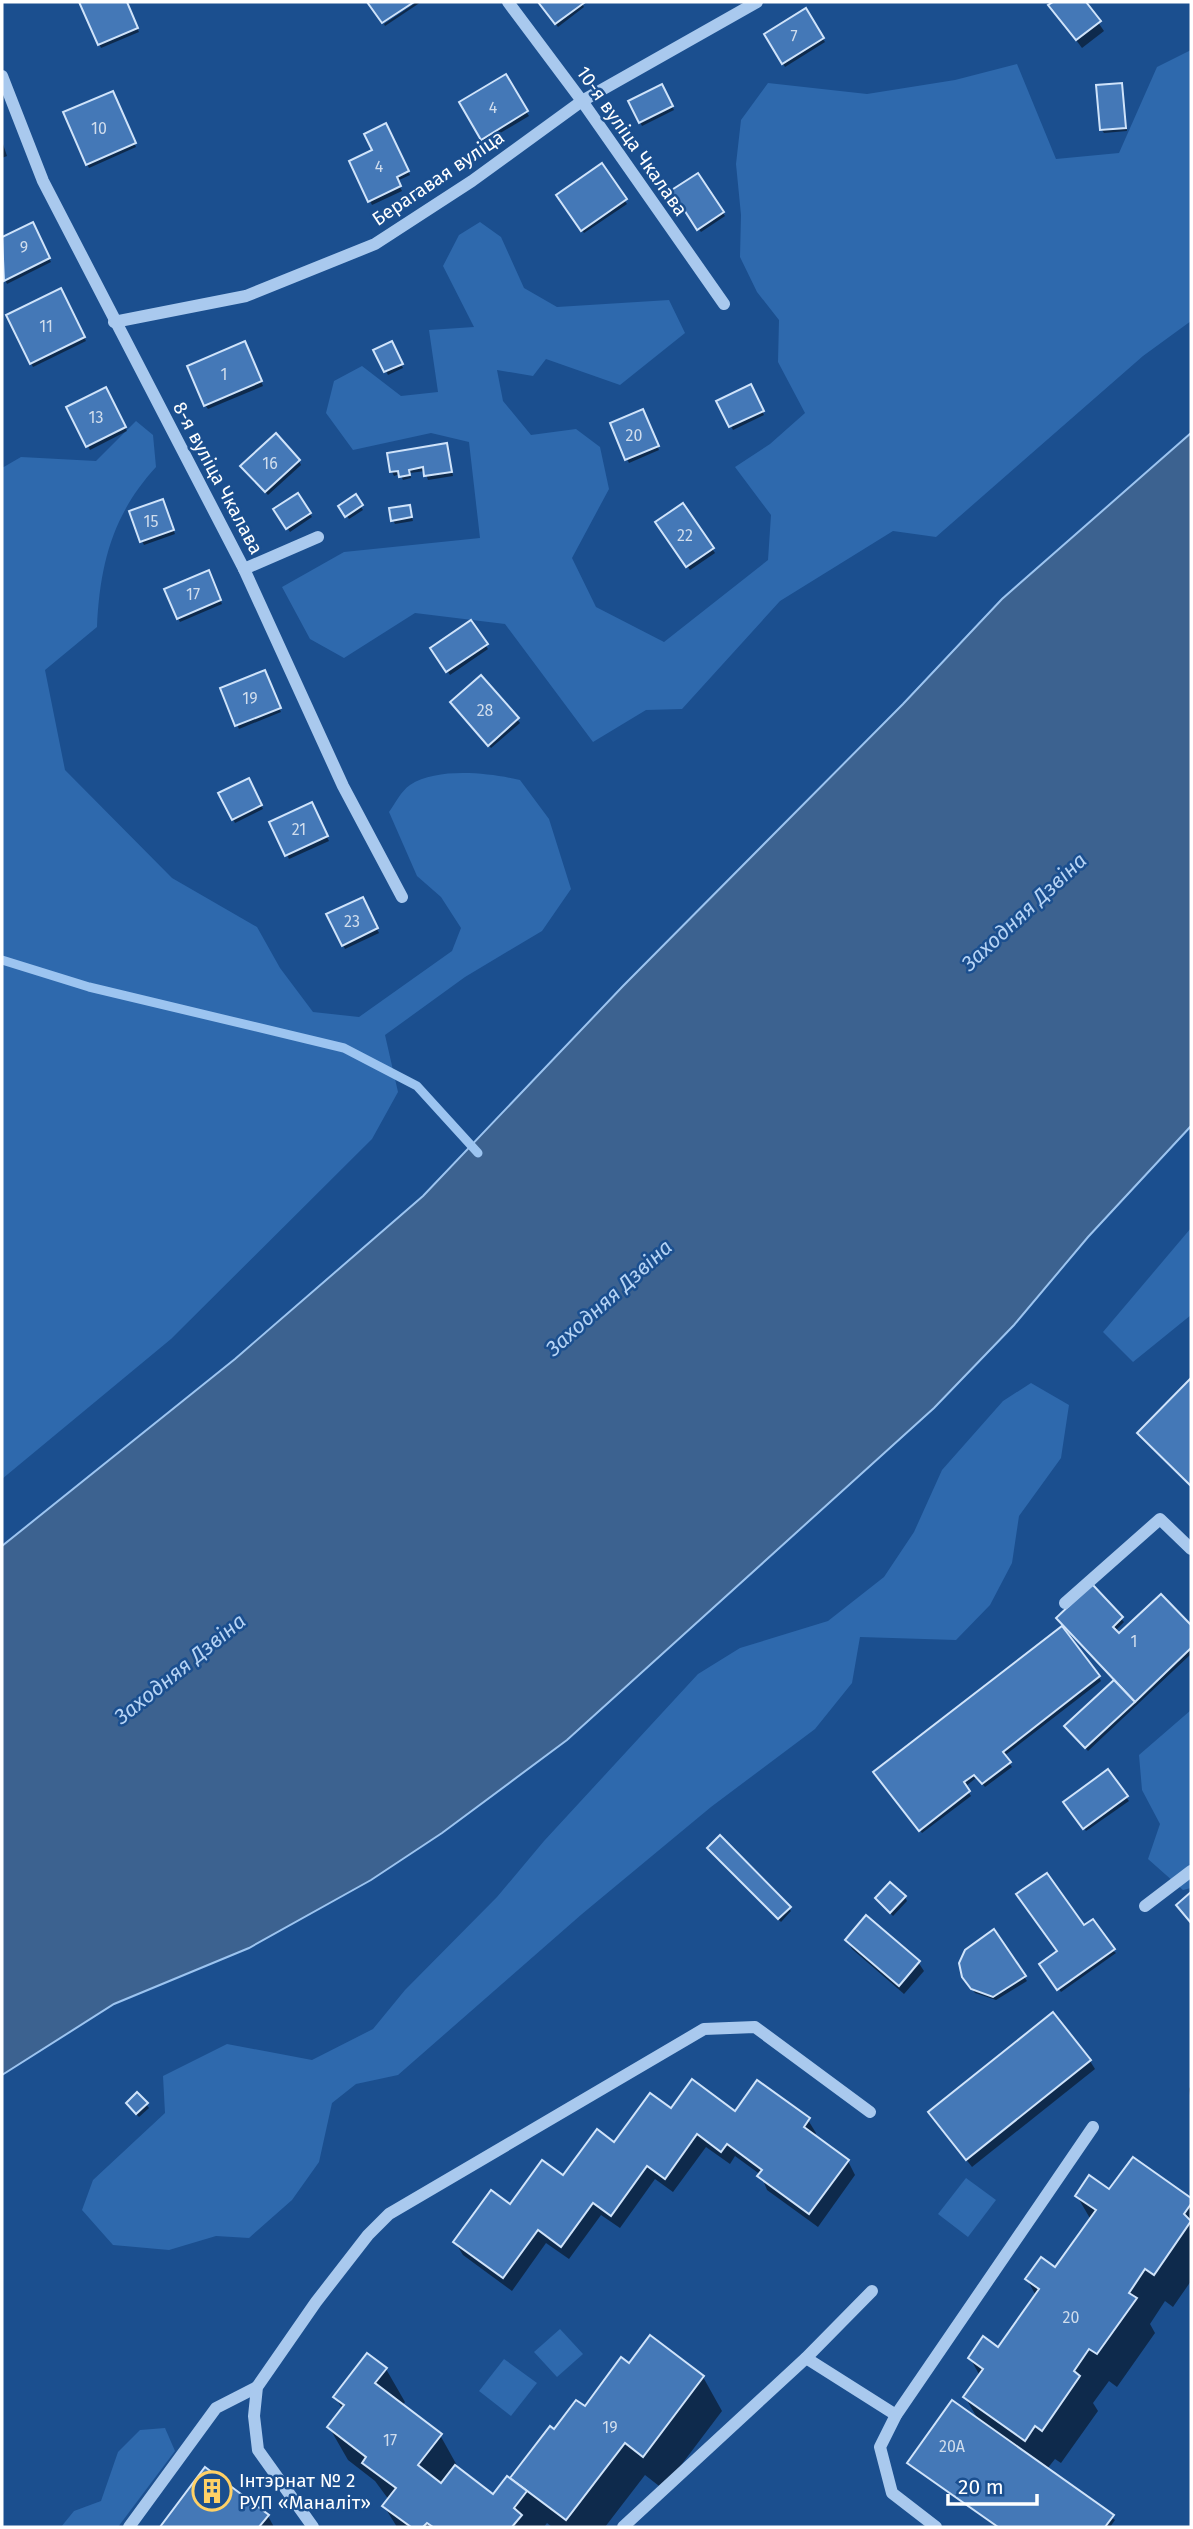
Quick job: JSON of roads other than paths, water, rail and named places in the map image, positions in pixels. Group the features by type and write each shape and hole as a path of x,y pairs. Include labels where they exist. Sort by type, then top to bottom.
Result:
{"street":[{"name":"10-я вуліца Чкалава","path":"508,2 582,101 723,304"},
{"name":"Берагавая вуліца","path":"114,322 246,296 375,244 472,181 582,101 757,2"},
{"name":"8-я вуліца Чкалава","path":"2,76 43,181 244,569 343,786 402,897"},
{"path":"244,569 318,537"},
{"path":"1065,1603 1160,1519 1191,1549"},
{"path":"1145,1906 1191,1871"},
{"path":"129,2527 216,2408 257,2387 368,2235 390,2214 704,2029 755,2026 870,2112"},
{"path":"936,2527 892,2493 880,2447 896,2415 1093,2127"},
{"path":"623,2527 806,2358 872,2291"},
{"path":"806,2358 896,2415"},
{"path":"257,2387 254,2416 258,2450 313,2527"}],"water":[{"name":"Заходняя Дзвіна","path":"1191,433 1191,1126 1088,1237 1014,1325 934,1408 567,1740 442,1833 371,1880 249,1948 114,2004 2,2075 2,1546 235,1359 423,1196 623,986 903,704 1002,599"}],"waterway":[{"path":"2,960 89,987 344,1048 417,1086 478,1153"}],"place":[{"name":"Інтэрнат № 2 РУП «Маналіт»","path":"212,2491"}]}
